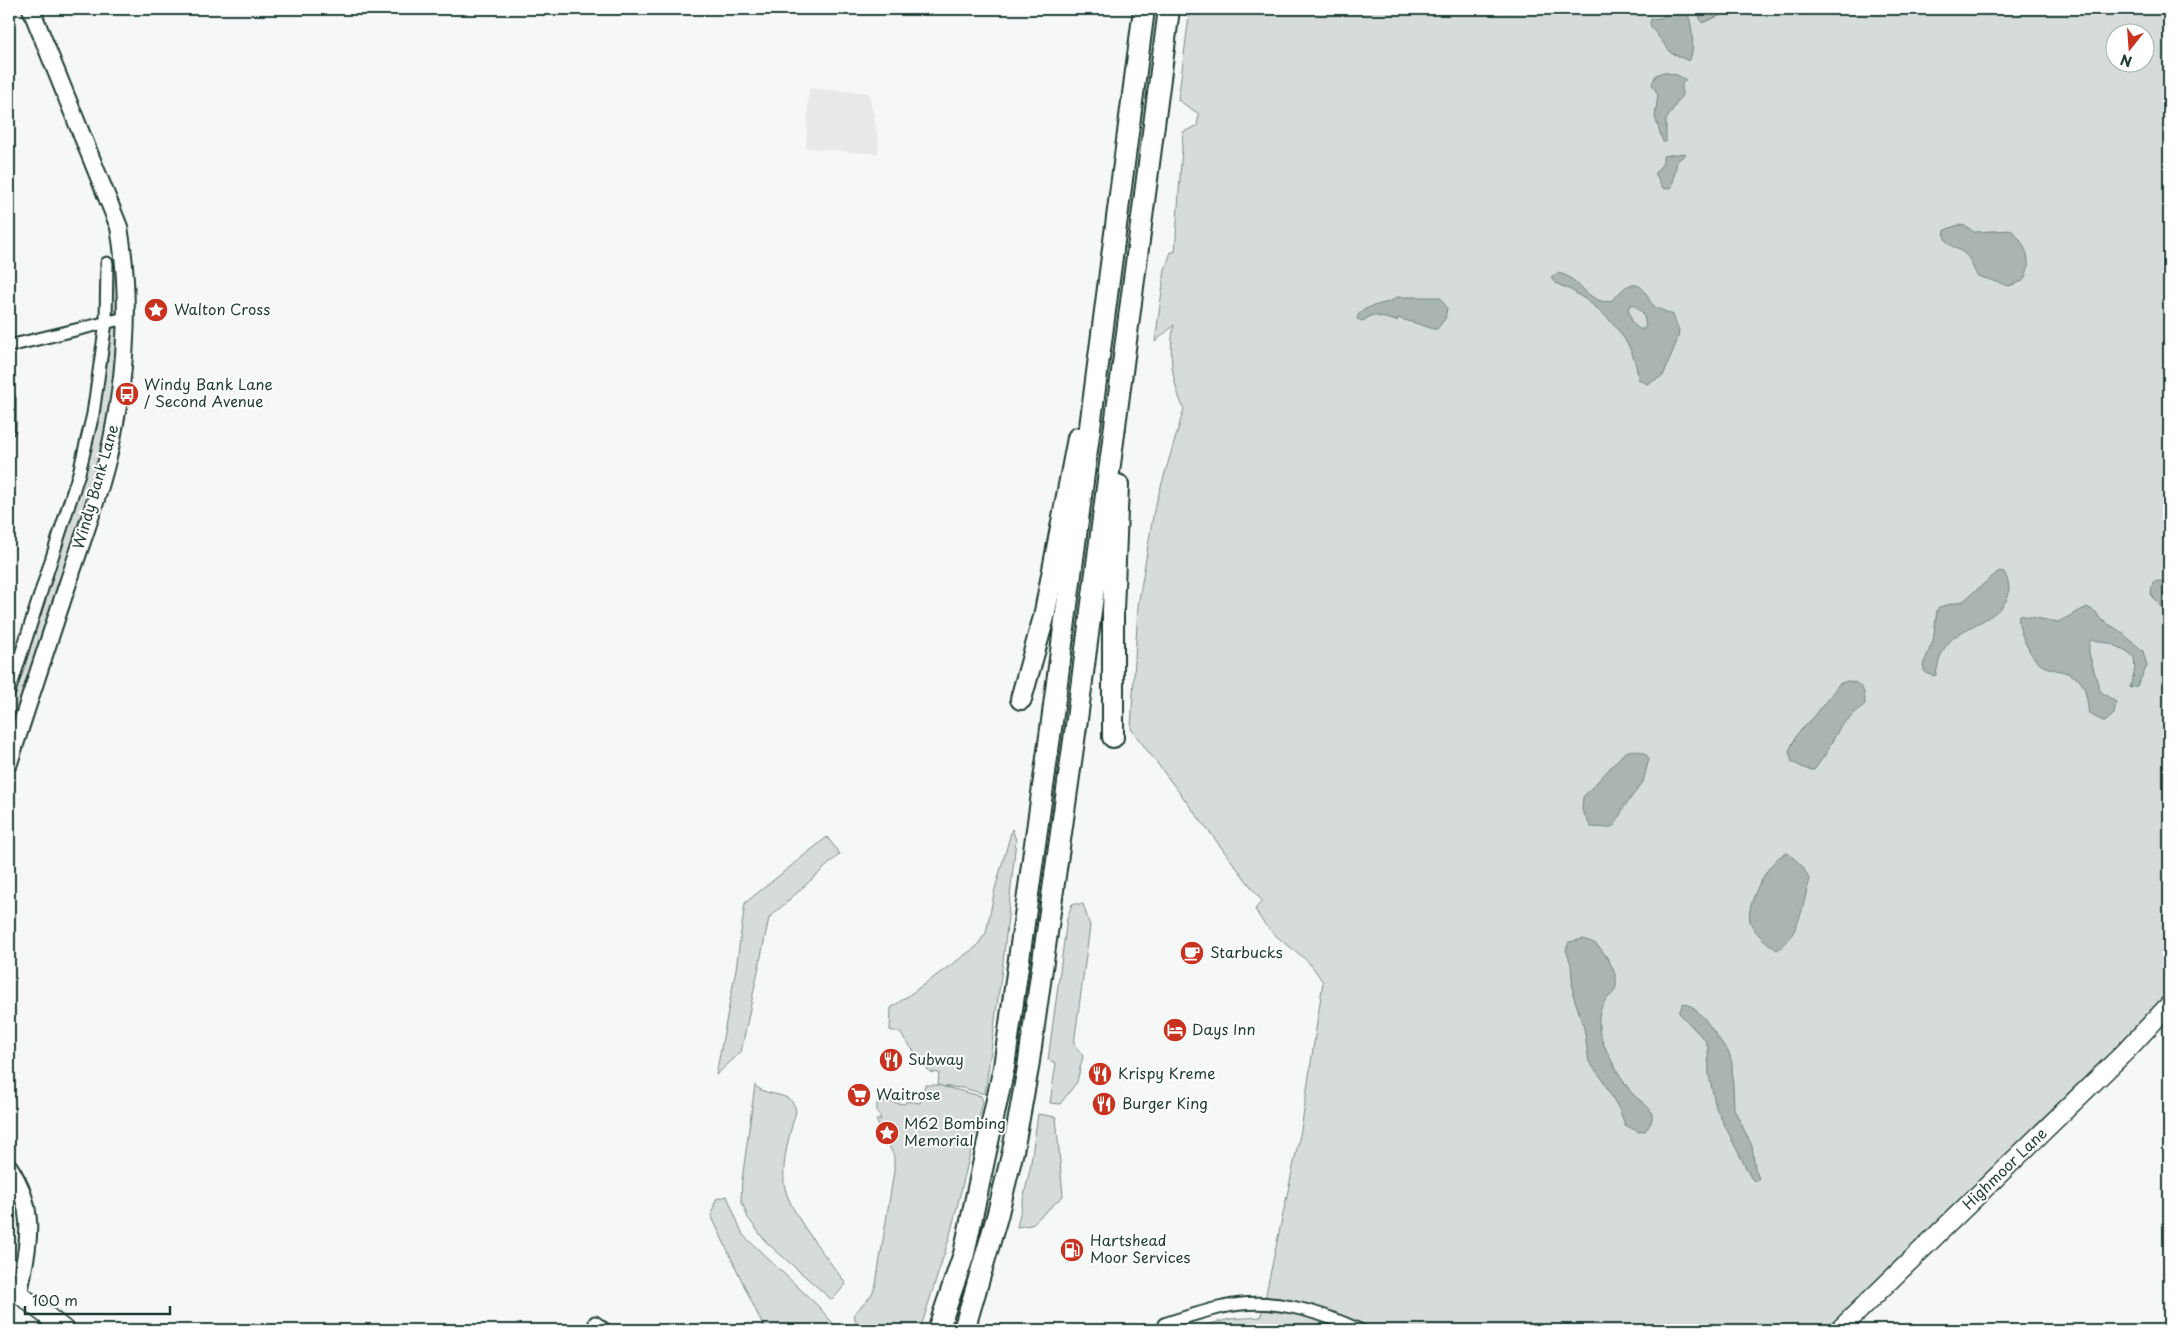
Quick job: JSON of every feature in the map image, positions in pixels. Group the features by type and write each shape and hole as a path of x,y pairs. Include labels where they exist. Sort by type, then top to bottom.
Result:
{"highway":[{"path":"938,1330 964,1254 1004,1066 1051,728 1144,9"},
{"path":"964,1330 1000,1208 1013,1151 1028,1068 1077,719 1122,360 1169,9"},
{"path":"1021,699 1044,617 1071,464 1100,346"},
{"path":"1114,737 1113,611 1122,360"}],"main road":[{"name":"Windy Bank Lane","path":"9,763 104,469 116,415 122,371 124,318 124,256 119,227 31,9"},
{"name":"Highmoor Lane","path":"1839,1330 2125,1052 2169,1005"},
{"path":"9,1167 20,1184 27,1208 30,1233 14,1289 65,1330"}],"street":[{"name":"Windy Bank Lane","path":"9,692 79,473 93,414 106,322 107,263"},
{"path":"9,346 124,318"},
{"path":"9,399 9,429"},
{"path":"1164,1324 1224,1306 1278,1303 1334,1318 1360,1330"},
{"path":"595,1322 606,1330"}],"shaded area":[{"path":"1190,9 2169,9 2169,1005 1839,1330 1186,1330 1230,1319 1261,1317 1301,1130 1323,982 1301,955 1267,927 1255,909 1262,901 1131,729 1138,606 1154,510 1184,409 1172,367 1171,346 1174,325 1155,342 1165,269 1171,252 1175,252 1183,132 1197,126 1199,114 1178,100"},
{"path":"1669,9 1685,9 1690,19 1693,42 1689,61 1671,53 1651,27 1650,22 1652,18 1663,17"},
{"path":"1699,9 1728,9 1726,13 1702,23 1697,11"},
{"path":"1663,72 1677,75 1686,80 1682,84 1682,95 1666,120 1666,142 1663,142 1655,117 1658,95 1652,84 1656,75"},
{"path":"809,88 869,93 879,143 877,154 806,148"},
{"path":"1686,154 1677,161 1672,187 1668,189 1663,188 1655,173 1663,163 1663,156"},
{"path":"1958,225 1965,226 1974,232 2011,230 2021,241 2027,254 2028,267 2023,281 2009,286 1978,276 1966,255 1945,239 1945,230"},
{"path":"119,264 120,309 117,312 113,312 110,310 111,265"},
{"path":"1558,273 1569,277 1591,296 1603,301 1614,299 1625,287 1636,285 1642,288 1655,307 1673,315 1679,330 1678,338 1663,376 1647,384 1638,379 1636,365 1631,352 1617,328 1586,300 1554,282 1551,277","holes":["1633,304 1643,313 1646,325 1644,329 1639,329 1632,322 1628,308"]},
{"path":"1397,297 1440,297 1447,308 1445,319 1437,329 1434,329 1398,318 1397,321 1372,315 1363,321 1357,319 1363,310"},
{"path":"125,318 115,424 9,763 9,692 79,473 106,322"},
{"path":"1999,571 2004,572 2009,586 2008,597 2002,607 1951,640 1940,656 1936,675 1933,676 1925,673 1923,665 1933,641 1939,607 1963,601"},
{"path":"2160,581 2169,584 2169,618 2151,594 2153,582"},
{"path":"2087,607 2096,612 2100,619 2120,631 2143,651 2147,666 2137,686 2130,688 2135,669 2134,657 2114,645 2091,640 2089,643 2089,653 2099,688 2101,692 2116,702 2114,714 2105,722 2089,714 2085,691 2079,680 2066,672 2047,668 2038,663 2029,651 2020,628 2019,615 2058,622"},
{"path":"1847,681 1856,683 1862,688 1865,704 1840,727 1825,755 1814,770 1806,769 1792,762 1789,751 1797,734 1814,717 1839,684"},
{"path":"1633,750 1645,753 1649,759 1643,782 1624,807 1615,825 1609,828 1591,827 1582,810 1583,797 1625,752"},
{"path":"1012,829 1016,840 1004,954 985,1094 963,1088 938,1086 939,1073 930,1072 900,1033 890,1030 891,1008 976,947 986,933 995,889"},
{"path":"827,837 840,854 769,918 741,1052 716,1075 736,969 745,903"},
{"path":"1788,853 1803,867 1809,879 1803,908 1795,928 1784,945 1777,950 1754,930 1750,921 1751,904 1767,871 1781,856"},
{"path":"1072,904 1083,904 1090,926 1074,1044 1083,1056 1077,1082 1060,1104 1050,1103 1056,1063 1048,1060 1067,919"},
{"path":"1583,939 1593,942 1603,951 1614,971 1616,978 1615,990 1605,1001 1600,1011 1600,1034 1610,1057 1631,1092 1646,1105 1652,1114 1649,1126 1645,1131 1639,1132 1625,1125 1620,1111 1601,1077 1589,1062 1584,1028 1573,994 1571,964 1566,950 1569,942"},
{"path":"1683,1003 1691,1006 1704,1018 1729,1053 1732,1063 1734,1109 1752,1146 1755,1168 1759,1179 1755,1181 1751,1178 1716,1108 1709,1075 1708,1048 1705,1040 1679,1013"},
{"path":"755,1085 766,1092 784,1097 794,1104 796,1111 785,1155 784,1183 793,1208 846,1284 832,1300 766,1242 748,1218 741,1200"},
{"path":"925,1085 937,1085 981,1096 983,1102 949,1239 920,1330 861,1330 854,1316 872,1295 876,1284 894,1171 894,1156 876,1120 881,1120 877,1111 877,1103 879,1101 905,1104 906,1101 920,1103"},
{"path":"1038,1114 1056,1117 1063,1196 1031,1225 1017,1227 1030,1169"},
{"path":"727,1196 743,1235 817,1305 839,1330 765,1330 711,1215 716,1199"}],"place":[{"name":"Walton Cross","path":"156,310"},
{"name":"Windy Bank Lane / Second Avenue","path":"127,394"},
{"name":"Starbucks","path":"1192,953"},
{"name":"Days Inn","path":"1175,1030"},
{"name":"Subway","path":"891,1060"},
{"name":"Krispy Kreme","path":"1100,1074"},
{"name":"Waitrose","path":"859,1095"},
{"name":"Burger King","path":"1104,1104"},
{"name":"M62 Bombing Memorial","path":"887,1133"},
{"name":"Hartshead Moor Services","path":"1072,1250"}]}
